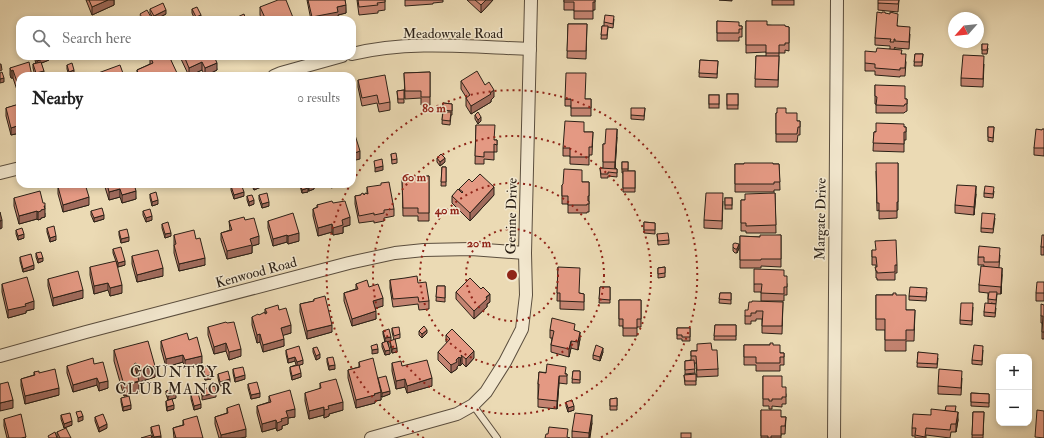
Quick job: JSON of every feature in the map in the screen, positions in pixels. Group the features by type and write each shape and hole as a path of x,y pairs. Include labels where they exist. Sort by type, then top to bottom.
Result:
{"street":[{"name":"Genine Drive","path":"371,438 457,414 473,405 486,392 522,329 526,295 524,253 531,0"},
{"name":"Margate Drive","path":"834,438 837,0"},
{"name":"Meadowvale Road","path":"356,53 368,50 419,45 530,49"},
{"path":"285,72 328,60"},
{"path":"0,173 16,169"},
{"name":"Kenwood Road","path":"0,356 349,263 395,253 424,250 471,249 524,253"}],"lane":[{"path":"473,405 497,438"}],"building":[{"path":"89,0 108,0 92,7"},
{"path":"278,0 286,0 292,16 264,16 260,7"},
{"path":"308,0 345,0 346,5 337,7 338,12 312,16"},
{"path":"358,0 385,0 385,2 377,3 378,5 359,7"},
{"path":"475,0 486,0 481,5"},
{"path":"564,0 595,0 595,2 593,2 593,11 574,11 574,2 564,2"},
{"path":"878,0 899,0 898,4 878,3"},
{"path":"163,3 166,10 154,16 150,9"},
{"path":"197,7 201,15 196,16 192,9"},
{"path":"147,10 150,16 141,16 140,14"},
{"path":"877,12 885,12 890,14 890,12 898,14 897,26 910,27 909,42 895,41 894,39 894,42 890,42 891,39 875,38"},
{"path":"605,15 614,16 613,24 604,22"},
{"path":"717,21 739,22 739,26 742,26 742,29 739,29 739,33 717,33"},
{"path":"746,21 767,21 767,25 785,25 789,27 789,43 779,45 779,53 766,53 766,45 746,45"},
{"path":"568,24 587,24 586,51 567,51"},
{"path":"602,26 608,26 607,35 601,35"},
{"path":"984,44 988,44 987,50 982,50 982,48 984,48"},
{"path":"877,48 902,50 901,54 906,54 905,68 900,68 900,70 875,68 875,64 865,63 865,51 876,52"},
{"path":"915,54 923,54 922,62 914,62"},
{"path":"963,55 984,56 983,79 961,78"},
{"path":"756,56 779,56 778,80 755,79"},
{"path":"152,60 171,60 177,72 138,72 137,70 153,63"},
{"path":"186,60 216,60 217,63 205,68 202,62 189,68"},
{"path":"700,60 718,61 717,74 699,73"},
{"path":"29,62 31,72 16,72 16,79 13,70 11,71 10,68"},
{"path":"41,62 44,71 36,72 33,64"},
{"path":"72,63 74,70 69,72 67,65"},
{"path":"120,65 123,72 101,72"},
{"path":"477,71 485,85 489,82 494,90 490,93 491,94 471,106 466,98 470,95 461,81"},
{"path":"2,72 4,78 0,79 0,73"},
{"path":"430,72 430,97 421,97 421,91 405,91 404,73"},
{"path":"566,73 586,73 585,99 591,99 591,108 571,108 571,99 565,99"},
{"path":"385,75 390,102 379,104 377,95 362,98 358,80"},
{"path":"875,85 905,86 905,99 907,99 907,104 904,106 876,105 877,97 875,96"},
{"path":"404,90 404,99 398,99 397,91"},
{"path":"727,94 738,94 738,105 727,105"},
{"path":"709,95 719,95 719,104 709,104"},
{"path":"443,103 452,104 452,111 443,110"},
{"path":"16,105 16,126 11,128 6,108"},
{"path":"631,108 645,108 644,116 631,115"},
{"path":"777,108 786,108 786,113 797,113 797,121 800,121 800,127 798,127 797,134 776,134"},
{"path":"443,112 451,112 450,121 442,120"},
{"path":"478,112 481,117 478,120 475,115"},
{"path":"565,121 584,122 584,132 593,132 592,147 589,147 589,157 570,157 570,148 563,148"},
{"path":"876,123 904,124 904,127 906,127 906,132 904,132 904,144 873,143 874,132 876,132"},
{"path":"476,125 495,125 494,140 497,140 497,145 494,144 494,152 484,152 484,157 475,156"},
{"path":"988,127 994,127 993,138 988,137"},
{"path":"606,129 617,129 615,162 603,162 603,144 605,144"},
{"path":"1036,129 1044,129 1044,148 1034,148"},
{"path":"356,138 360,151 356,152"},
{"path":"396,153 397,159 392,160 391,154"},
{"path":"441,154 445,158 440,162 437,158"},
{"path":"382,159 383,166 375,168 374,161"},
{"path":"622,162 628,162 628,169 622,169"},
{"path":"876,163 898,163 897,211 879,211 879,203 877,203"},
{"path":"735,164 779,164 780,182 774,182 774,184 735,184"},
{"path":"442,167 446,167 446,182 441,182"},
{"path":"600,168 617,169 617,173 608,172 608,174 601,174"},
{"path":"564,169 582,170 582,182 589,182 589,204 568,205 568,196 562,196"},
{"path":"623,171 635,171 635,188 623,188"},
{"path":"480,174 494,187 470,213 452,196 458,189 462,193 463,192 459,189 469,179 472,182"},
{"path":"429,176 429,213 418,213 418,208 403,208 402,177"},
{"path":"389,182 394,209 384,210 384,213 374,215 374,213 359,216 355,196 363,193 364,195 365,193 368,194 367,187"},
{"path":"957,185 976,186 974,207 955,205"},
{"path":"985,186 994,187 993,194 984,193"},
{"path":"58,188 86,188 89,197 63,205"},
{"path":"108,188 135,188 136,191 122,195 120,189 109,192"},
{"path":"232,188 242,188 244,192 234,195"},
{"path":"40,191 43,203 45,203 45,209 19,216 14,198"},
{"path":"156,192 158,200 152,202 150,194"},
{"path":"267,193 269,202 262,204 259,195"},
{"path":"706,193 723,193 722,221 704,220"},
{"path":"775,193 776,225 746,226 746,223 741,223 741,200 745,200 745,194"},
{"path":"252,195 254,200 249,202 247,196"},
{"path":"725,198 732,198 732,205 725,205"},
{"path":"332,201 333,203 345,201 350,217 342,220 343,225 333,228 332,224 318,228 313,209 318,207 317,205"},
{"path":"102,208 104,215 94,218 91,211"},
{"path":"150,209 152,216 146,218 143,211"},
{"path":"293,213 299,233 273,239 268,221"},
{"path":"982,213 995,214 993,229 981,228"},
{"path":"244,217 245,220 254,218 259,236 250,239 252,245 227,251 221,233 232,230 229,221"},
{"path":"168,222 171,233 165,234 162,224"},
{"path":"644,222 655,223 655,230 644,230"},
{"path":"54,226 56,236 50,238 47,228"},
{"path":"22,228 24,234 18,236 16,230"},
{"path":"127,229 129,237 121,239 119,231"},
{"path":"194,230 196,239 200,238 205,258 179,264 174,245 176,244 174,235"},
{"path":"668,233 669,240 658,241 657,234"},
{"path":"760,235 781,235 781,259 740,260 740,236 760,237"},
{"path":"1042,235 1044,235 1044,247 1041,247"},
{"path":"896,240 897,265 895,265 895,272 877,273 875,267 877,267 876,257 872,257 872,250 876,250 875,241"},
{"path":"733,244 739,244 737,249 733,247"},
{"path":"979,246 1000,248 999,262 984,262 984,257 978,257"},
{"path":"121,247 125,261 118,263 113,249"},
{"path":"158,250 163,268 137,275 132,256"},
{"path":"41,252 43,258 38,259 36,253"},
{"path":"31,254 34,265 23,269 20,257"},
{"path":"116,261 122,285 110,288 108,283 94,286 90,267"},
{"path":"981,266 1002,268 1001,287 979,285"},
{"path":"558,267 580,268 579,293 584,294 584,302 560,301 560,293 557,293"},
{"path":"665,267 665,273 658,274 658,268"},
{"path":"754,269 784,270 784,276 787,276 787,287 784,287 784,294 761,293 762,284 754,284"},
{"path":"78,271 83,290 53,298 48,279"},
{"path":"417,276 418,283 426,282 429,301 419,302 418,297 393,299 390,280"},
{"path":"27,277 34,301 25,304 26,306 8,310 2,284"},
{"path":"470,278 481,289 483,287 490,294 486,297 487,299 474,311 456,292"},
{"path":"367,280 369,287 378,284 383,298 373,301 376,311 352,319 344,293 358,289 356,284"},
{"path":"1037,282 1044,282 1044,293 1036,293"},
{"path":"437,286 445,286 445,298 436,297"},
{"path":"600,287 610,287 610,300 599,299"},
{"path":"910,287 927,288 926,297 909,296"},
{"path":"989,292 997,292 996,300 988,299"},
{"path":"720,293 731,293 731,300 719,299"},
{"path":"893,293 896,293 896,295 906,295 906,310 915,310 914,330 906,330 906,340 885,340 885,319 876,319 876,295 893,295"},
{"path":"325,296 332,325 307,331 300,304 314,301 314,299"},
{"path":"619,300 641,300 641,319 637,319 637,328 623,328 623,319 619,319"},
{"path":"749,302 783,302 782,326 762,326 763,311 756,311 756,313 751,313 751,316 745,316 745,310 748,310"},
{"path":"961,303 973,303 972,321 960,320"},
{"path":"985,303 996,304 995,313 984,312"},
{"path":"1041,304 1044,305 1044,332 1042,332 1043,316 1041,316"},
{"path":"278,305 279,310 286,308 291,325 281,328 284,339 263,345 260,334 257,335 252,317 265,312 265,314 267,313 265,309"},
{"path":"552,318 575,324 574,330 580,332 578,342 571,341 569,349 551,345 554,331 550,330"},
{"path":"226,322 234,322 241,349 229,352 226,343 214,347 208,327"},
{"path":"715,325 736,325 736,336 714,336"},
{"path":"424,326 427,330 422,334 419,331"},
{"path":"399,327 400,334 394,336 392,328"},
{"path":"677,328 690,328 690,337 682,337 682,335 677,335"},
{"path":"389,329 391,337 385,338 383,331"},
{"path":"452,329 474,351 466,359 461,355 462,357 459,357 456,360 457,362 451,365 438,352 450,339 446,335"},
{"path":"187,333 189,340 197,337 202,356 185,360 183,355 166,359 161,341"},
{"path":"395,339 397,348 392,349 390,341"},
{"path":"148,341 155,366 138,371 136,363 134,364 139,381 124,385 114,350"},
{"path":"387,341 390,350 385,351 382,343"},
{"path":"711,343 712,350 717,350 718,369 697,370 696,356 691,356 691,351 697,351 697,344"},
{"path":"770,343 773,343 773,345 780,345 780,353 784,353 784,357 780,357 780,363 756,363 756,357 744,357 744,345 770,345"},
{"path":"377,344 378,349 372,350 371,346"},
{"path":"596,345 603,348 600,357 593,355"},
{"path":"974,345 983,346 982,361 972,360"},
{"path":"299,346 303,360 297,362 295,357 288,359 286,350"},
{"path":"317,347 320,354 316,356 313,348"},
{"path":"918,352 938,354 937,364 917,363"},
{"path":"333,357 335,365 329,366 327,358"},
{"path":"93,358 94,364 103,362 108,381 99,383 97,378 73,385 67,366"},
{"path":"373,358 381,392 356,400 348,370 360,367 359,362"},
{"path":"427,360 432,378 407,386 405,379 396,381 392,363 401,361 402,366"},
{"path":"694,360 695,369 685,370 685,361"},
{"path":"547,364 566,367 565,374 567,374 567,376 559,376 557,401 538,399 539,372 546,373"},
{"path":"299,365 301,373 292,376 290,367"},
{"path":"208,366 211,375 205,376 203,367"},
{"path":"243,367 245,375 235,378 233,369"},
{"path":"55,369 59,388 25,396 21,379 35,375 34,372 39,371 39,373"},
{"path":"939,369 962,371 961,388 938,386"},
{"path":"228,371 230,379 220,382 218,374"},
{"path":"573,371 580,371 580,380 572,379"},
{"path":"696,374 696,381 685,381 684,375"},
{"path":"386,376 390,391 382,393 378,378"},
{"path":"763,376 782,376 782,387 786,387 786,397 782,397 782,399 772,399 772,401 769,401 769,399 763,399"},
{"path":"336,379 343,402 328,406 329,409 324,410 324,407 309,411 305,393 321,388 320,383"},
{"path":"8,382 13,400 0,403 0,384"},
{"path":"257,382 260,393 251,395 248,384"},
{"path":"215,386 216,393 202,396 200,390"},
{"path":"174,388 176,394 168,396 166,391"},
{"path":"290,390 295,409 286,411 288,417 281,419 282,421 277,423 276,420 262,424 257,406 271,402 269,396"},
{"path":"198,393 201,404 194,406 191,395"},
{"path":"971,393 989,394 989,403 971,402"},
{"path":"129,396 131,405 123,407 121,398"},
{"path":"617,398 617,406 610,406 610,399"},
{"path":"172,399 174,405 167,407 166,401"},
{"path":"572,400 574,406 568,408 566,402"},
{"path":"239,404 246,429 221,435 215,417 228,413 227,408"},
{"path":"946,406 956,406 955,412 945,411"},
{"path":"931,409 958,412 956,424 951,424 950,430 926,428 925,437 915,435 916,428 912,428 913,414 931,415"},
{"path":"761,410 781,410 781,417 786,417 785,426 781,426 781,436 771,436 771,438 768,438 768,436 761,436"},
{"path":"1037,410 1044,411 1044,438 1035,437"},
{"path":"81,411 83,416 78,418 76,412"},
{"path":"973,412 984,412 983,435 972,435"},
{"path":"70,413 72,421 64,424 61,415"},
{"path":"575,413 592,415 589,433 572,431"},
{"path":"21,414 26,437 9,438 4,419"},
{"path":"103,414 107,424 99,428 95,417"},
{"path":"197,416 203,438 176,438 173,428 184,425 183,420"},
{"path":"159,425 161,436 154,437 151,427"},
{"path":"549,427 568,429 567,437 570,438 545,438 546,434 548,434"},
{"path":"66,428 71,438 60,438 57,432"},
{"path":"55,432 57,438 49,438 48,436"},
{"path":"681,433 691,433 691,438 681,438"},
{"path":"151,435 152,438 141,438"}],"district":[{"name":"COUNTRY CLUB MANOR","path":"174,380"}]}
